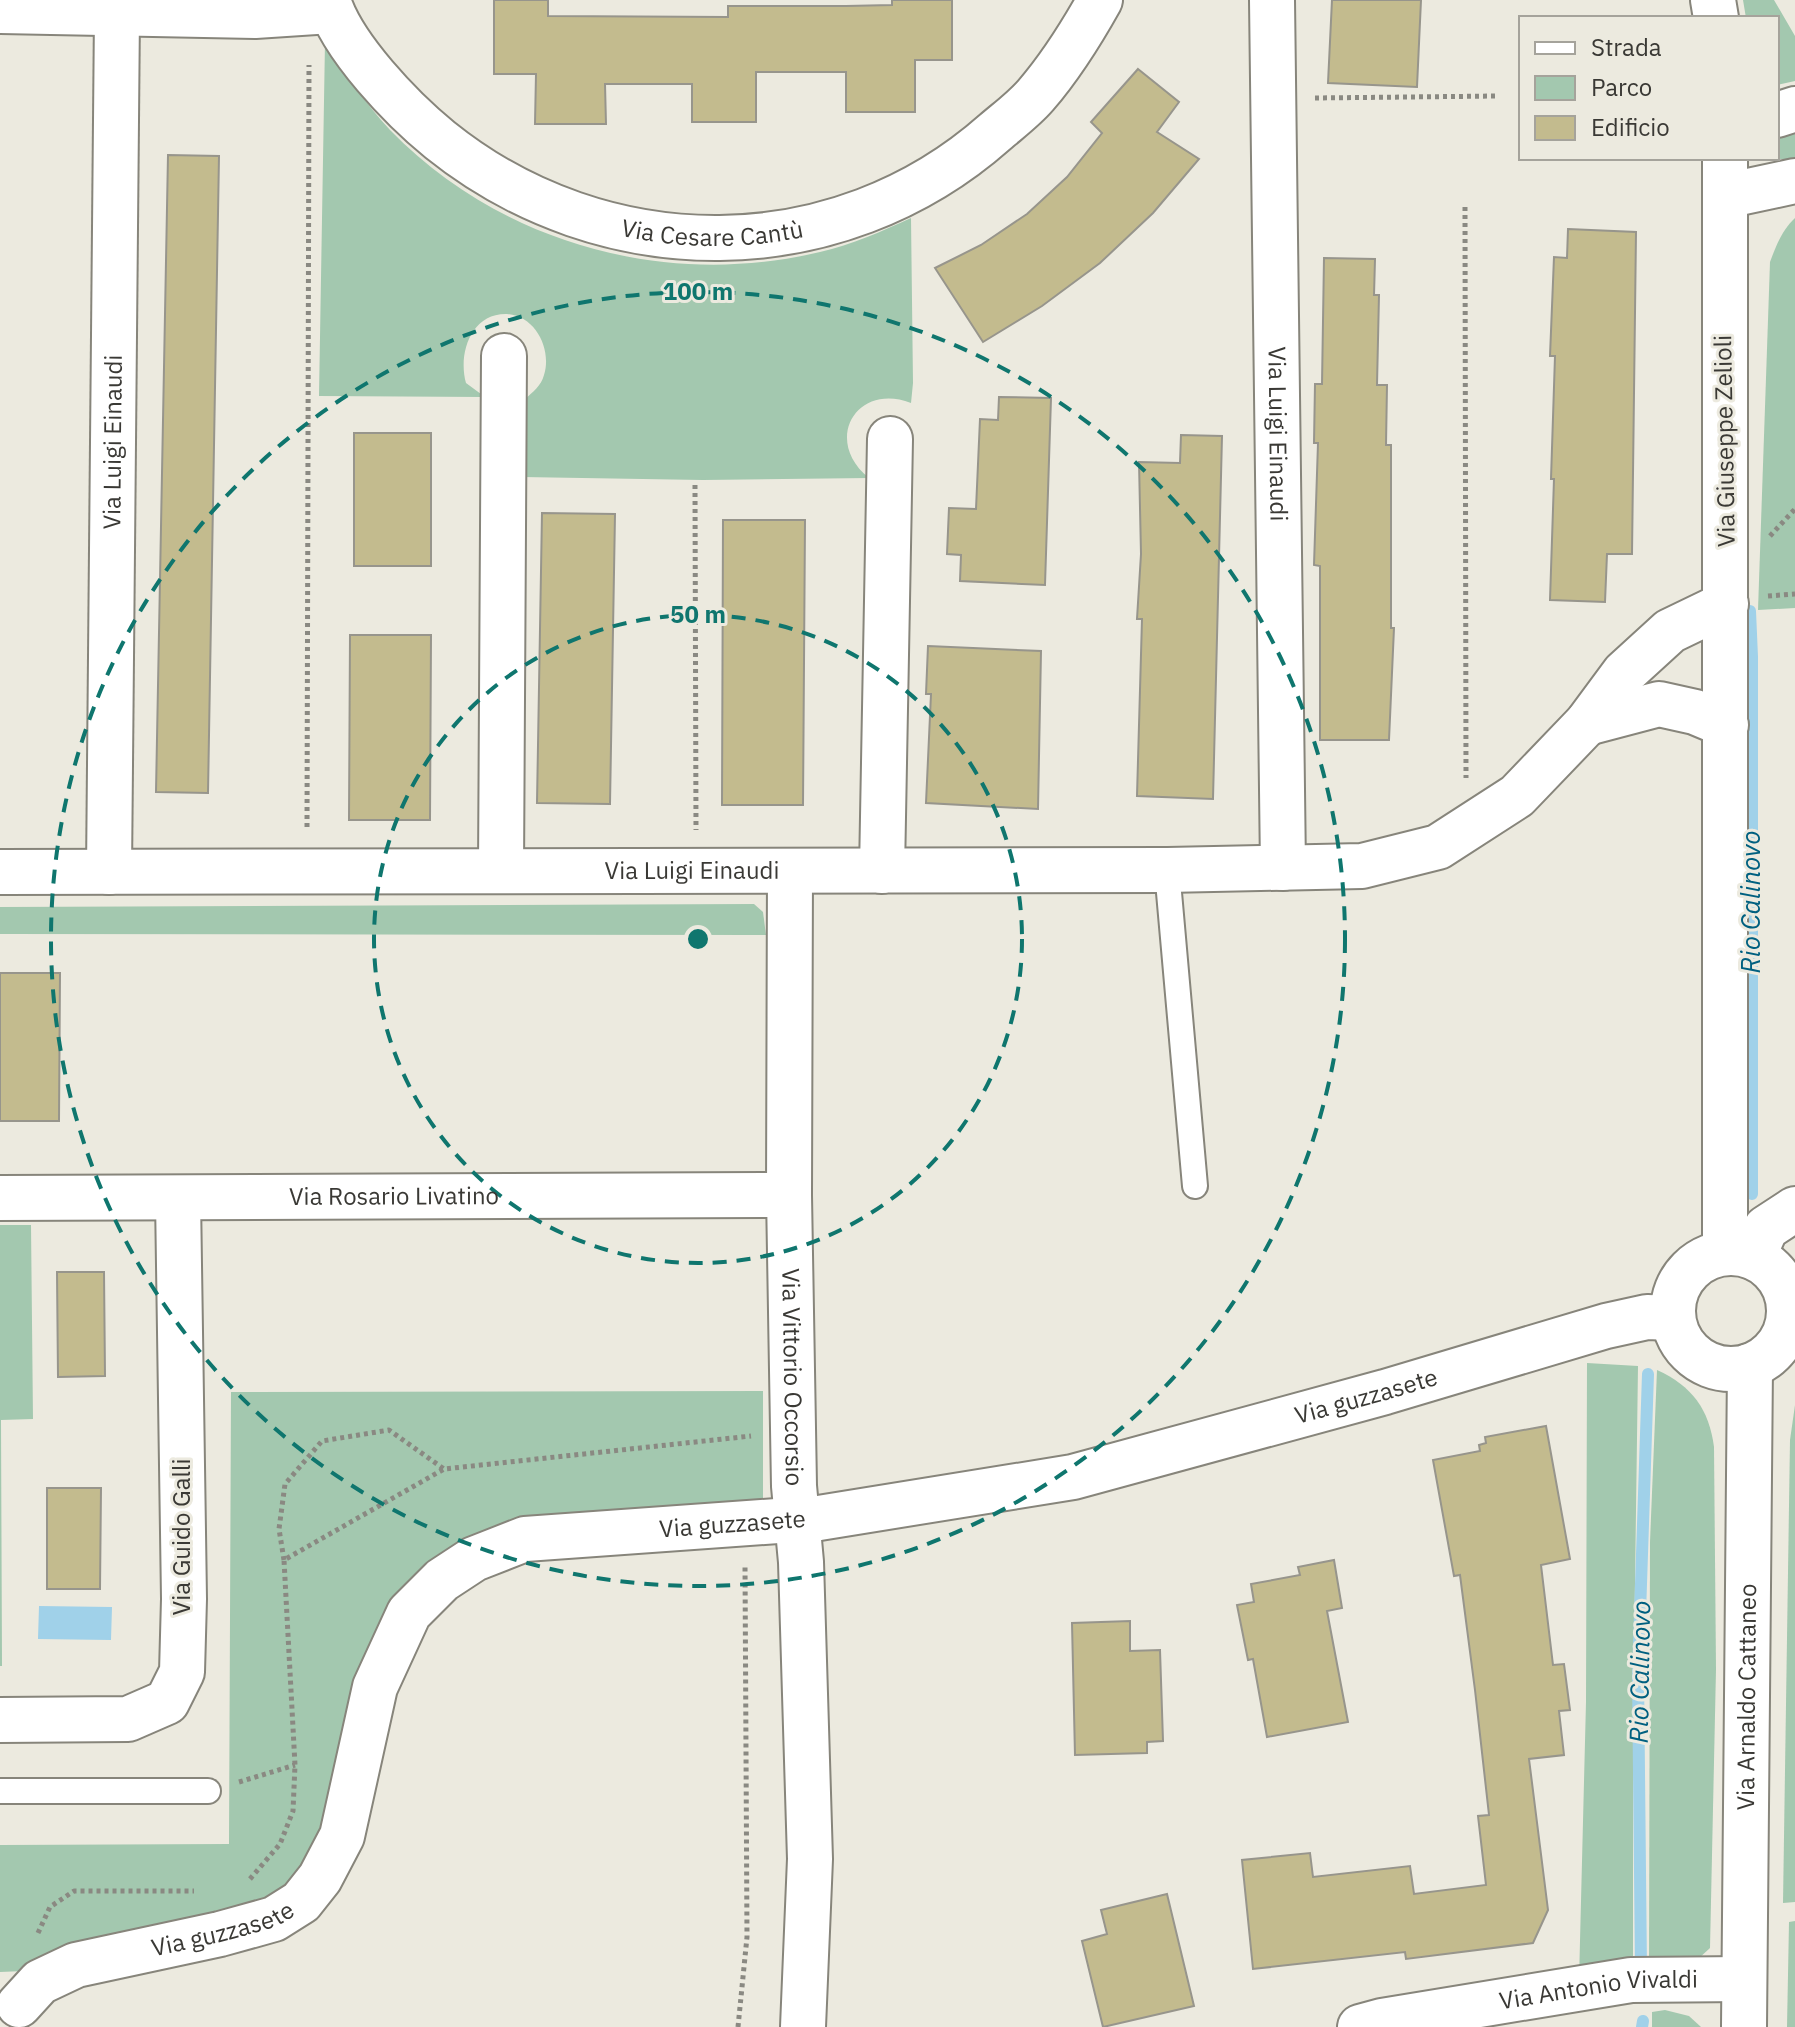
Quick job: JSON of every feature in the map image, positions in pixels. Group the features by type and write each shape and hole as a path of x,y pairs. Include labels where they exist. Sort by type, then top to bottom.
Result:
{"street":[{"name":"Via Cesare Cantù","path":"329,6 358,55 413,118 471,165 539,202 611,227 685,238 770,236 837,221 910,192 965,158 1035,97 1076,44 1100,0"},
{"name":"Via Luigi Einaudi","path":"1272,0 1283,868"},
{"path":"0,11 255,16 329,6"},
{"name":"Via Luigi Einaudi","path":"109,872 117,13"},
{"path":"1725,177 1795,181"},
{"name":"Via Giuseppe Zelioli","path":"1725,177 1726,725 1739,1255"},
{"path":"501,871 504,356"},
{"path":"882,871 890,439"},
{"name":"Via Luigi Einaudi","path":"0,872 1167,870 1362,866 1438,847 1517,796 1587,723 1624,673 1670,631 1726,604"},
{"path":"1587,723 1659,704 1695,712 1726,725"},
{"name":"Via Vittorio Occorsio","path":"790,871 785,1522 801,1562 810,1859 803,2027"},
{"name":"Via Rosario Livatino","path":"0,1198 789,1195"},
{"name":"Via Guido Galli","path":"0,1720 128,1719 167,1702 182,1672 184,1599 178,1198"},
{"path":"1739,1255 1766,1228 1795,1209"},
{"path":"1739,1255 1766,1264 1785,1287 1792,1316 1777,1347 1765,1359 1733,1370 1700,1360 1682,1342 1673,1318 1674,1299 1680,1282 1692,1268 1708,1257 1739,1255"},
{"name":"Via guzzasete","path":"19,2005 40,1982 76,1965 274,1919 301,1902 320,1878 342,1836 375,1687 409,1613 442,1580 474,1559 525,1539 785,1522 1073,1477 1385,1392 1606,1326 1647,1317 1673,1318"},
{"name":"Via Arnaldo Cattaneo","path":"1744,2027 1750,1366"},
{"name":"Via Antonio Vivaldi","path":"1360,2027 1631,1980 1744,1979"}],"lane":[{"path":"1167,870 1195,1186"},
{"path":"0,1791 208,1791"}],"path":[{"path":"307,872 310,59"},
{"path":"1274,99 1498,96"},
{"path":"1465,207 1466,781"},
{"path":"695,485 696,871"},
{"path":"1762,543 1795,509"},
{"path":"284,1560 279,1529 285,1484 322,1441 389,1430 444,1469"},
{"path":"738,2027 747,1937 745,1560 777,1556 785,1522"},
{"path":"208,1791 295,1765"}],"green space":[{"path":"1743,0 1774,0 1795,36 1795,81 1779,85 1779,16 1746,16"},
{"path":"325,42 381,120 434,169 482,202 534,228 589,248 646,260 704,265 762,262 832,249 911,218 911,403 892,399 875,401 862,407 852,418 847,432 848,447 855,463 869,478 703,480 522,477 525,399 543,379 546,355 534,328 517,316 507,314 484,320 476,328 466,349 466,383 485,397 319,396"},
{"path":"1795,127 1795,160 1779,159 1779,134"},
{"path":"1795,218 1795,608 1758,610 1770,262 1783,233"},
{"path":"754,904 763,912 766,935 0,934 0,907"},
{"path":"0,1225 31,1225 33,1419 1,1420 2,1666 0,1666"},
{"path":"1587,1363 1638,1366 1633,1971 1579,1981 1586,1702"},
{"path":"1657,1370 1680,1383 1697,1400 1712,1433 1716,1669 1710,1948 1698,1959 1649,1969 1650,1542"},
{"path":"763,1391 763,1502 449,1551 300,1887 231,1914 24,1971 0,1972 0,1845 229,1844 231,1392"},
{"path":"1795,1405 1795,1902 1783,1903 1790,1440"},
{"path":"1795,1921 1795,2027 1787,2027 1789,1922"},
{"path":"1665,2010 1689,2016 1701,2027 1652,2027 1652,2012"}],"water":[{"path":"39,1606 112,1607 111,1640 38,1639"}],"building":[{"path":"494,0 548,0 548,16 728,17 728,6 892,5 892,0 952,0 952,60 915,60 915,112 846,112 846,72 756,72 756,122 692,122 692,84 605,84 606,124 535,124 536,74 494,74"},
{"path":"1332,0 1421,0 1417,87 1328,83"},
{"path":"1138,69 1179,102 1157,132 1199,159 1153,213 1100,263 1042,306 983,342 935,268 981,245 1027,214 1067,177 1102,133 1091,122"},
{"path":"168,155 219,156 208,793 156,792"},
{"path":"1568,229 1636,232 1632,554 1607,554 1605,602 1550,600 1555,356 1550,356 1554,257 1567,258"},
{"path":"1324,258 1375,259 1374,295 1379,295 1377,385 1387,385 1386,445 1391,445 1391,628 1394,628 1389,740 1320,740 1320,566 1314,565 1318,443 1314,443 1315,384 1322,384"},
{"path":"999,397 1051,398 1045,585 960,581 961,555 947,554 949,508 976,509 980,419 998,420"},
{"path":"354,433 431,433 431,566 354,566"},
{"path":"1181,435 1222,436 1213,799 1137,796 1142,619 1137,619 1141,554 1139,462 1180,463"},
{"path":"542,513 615,514 610,804 537,803"},
{"path":"723,520 805,520 803,805 722,805"},
{"path":"350,635 431,635 430,820 349,820"},
{"path":"928,646 1041,651 1038,809 926,803 931,694 926,694"},
{"path":"0,973 60,973 59,1121 0,1121"},
{"path":"57,1272 104,1272 105,1376 58,1377"},
{"path":"1546,1426 1570,1559 1541,1565 1553,1665 1564,1664 1570,1710 1559,1711 1564,1755 1529,1759 1548,1910 1533,1943 1406,1959 1405,1952 1253,1969 1242,1860 1310,1853 1313,1877 1410,1866 1414,1894 1486,1885 1478,1816 1489,1815 1475,1690 1460,1575 1454,1576 1433,1460 1480,1451 1479,1445 1486,1443 1485,1437"},
{"path":"47,1488 101,1488 100,1589 47,1589"},
{"path":"1334,1560 1342,1608 1327,1611 1348,1722 1267,1737 1253,1659 1248,1660 1237,1605 1254,1602 1251,1584 1300,1575 1298,1567"},
{"path":"1130,1621 1130,1651 1160,1650 1163,1741 1147,1742 1147,1753 1075,1755 1072,1623"},
{"path":"1167,1894 1194,2006 1103,2027 1082,1941 1107,1934 1101,1910"}],"waterway":[{"name":"Rio Calinovo","path":"1750,611 1752,1194"},
{"name":"Rio Calinovo","path":"1641,1970 1638,1674 1648,1374"},
{"name":"Rio Calinovo","path":"1642,2027 1643,2021"}]}
